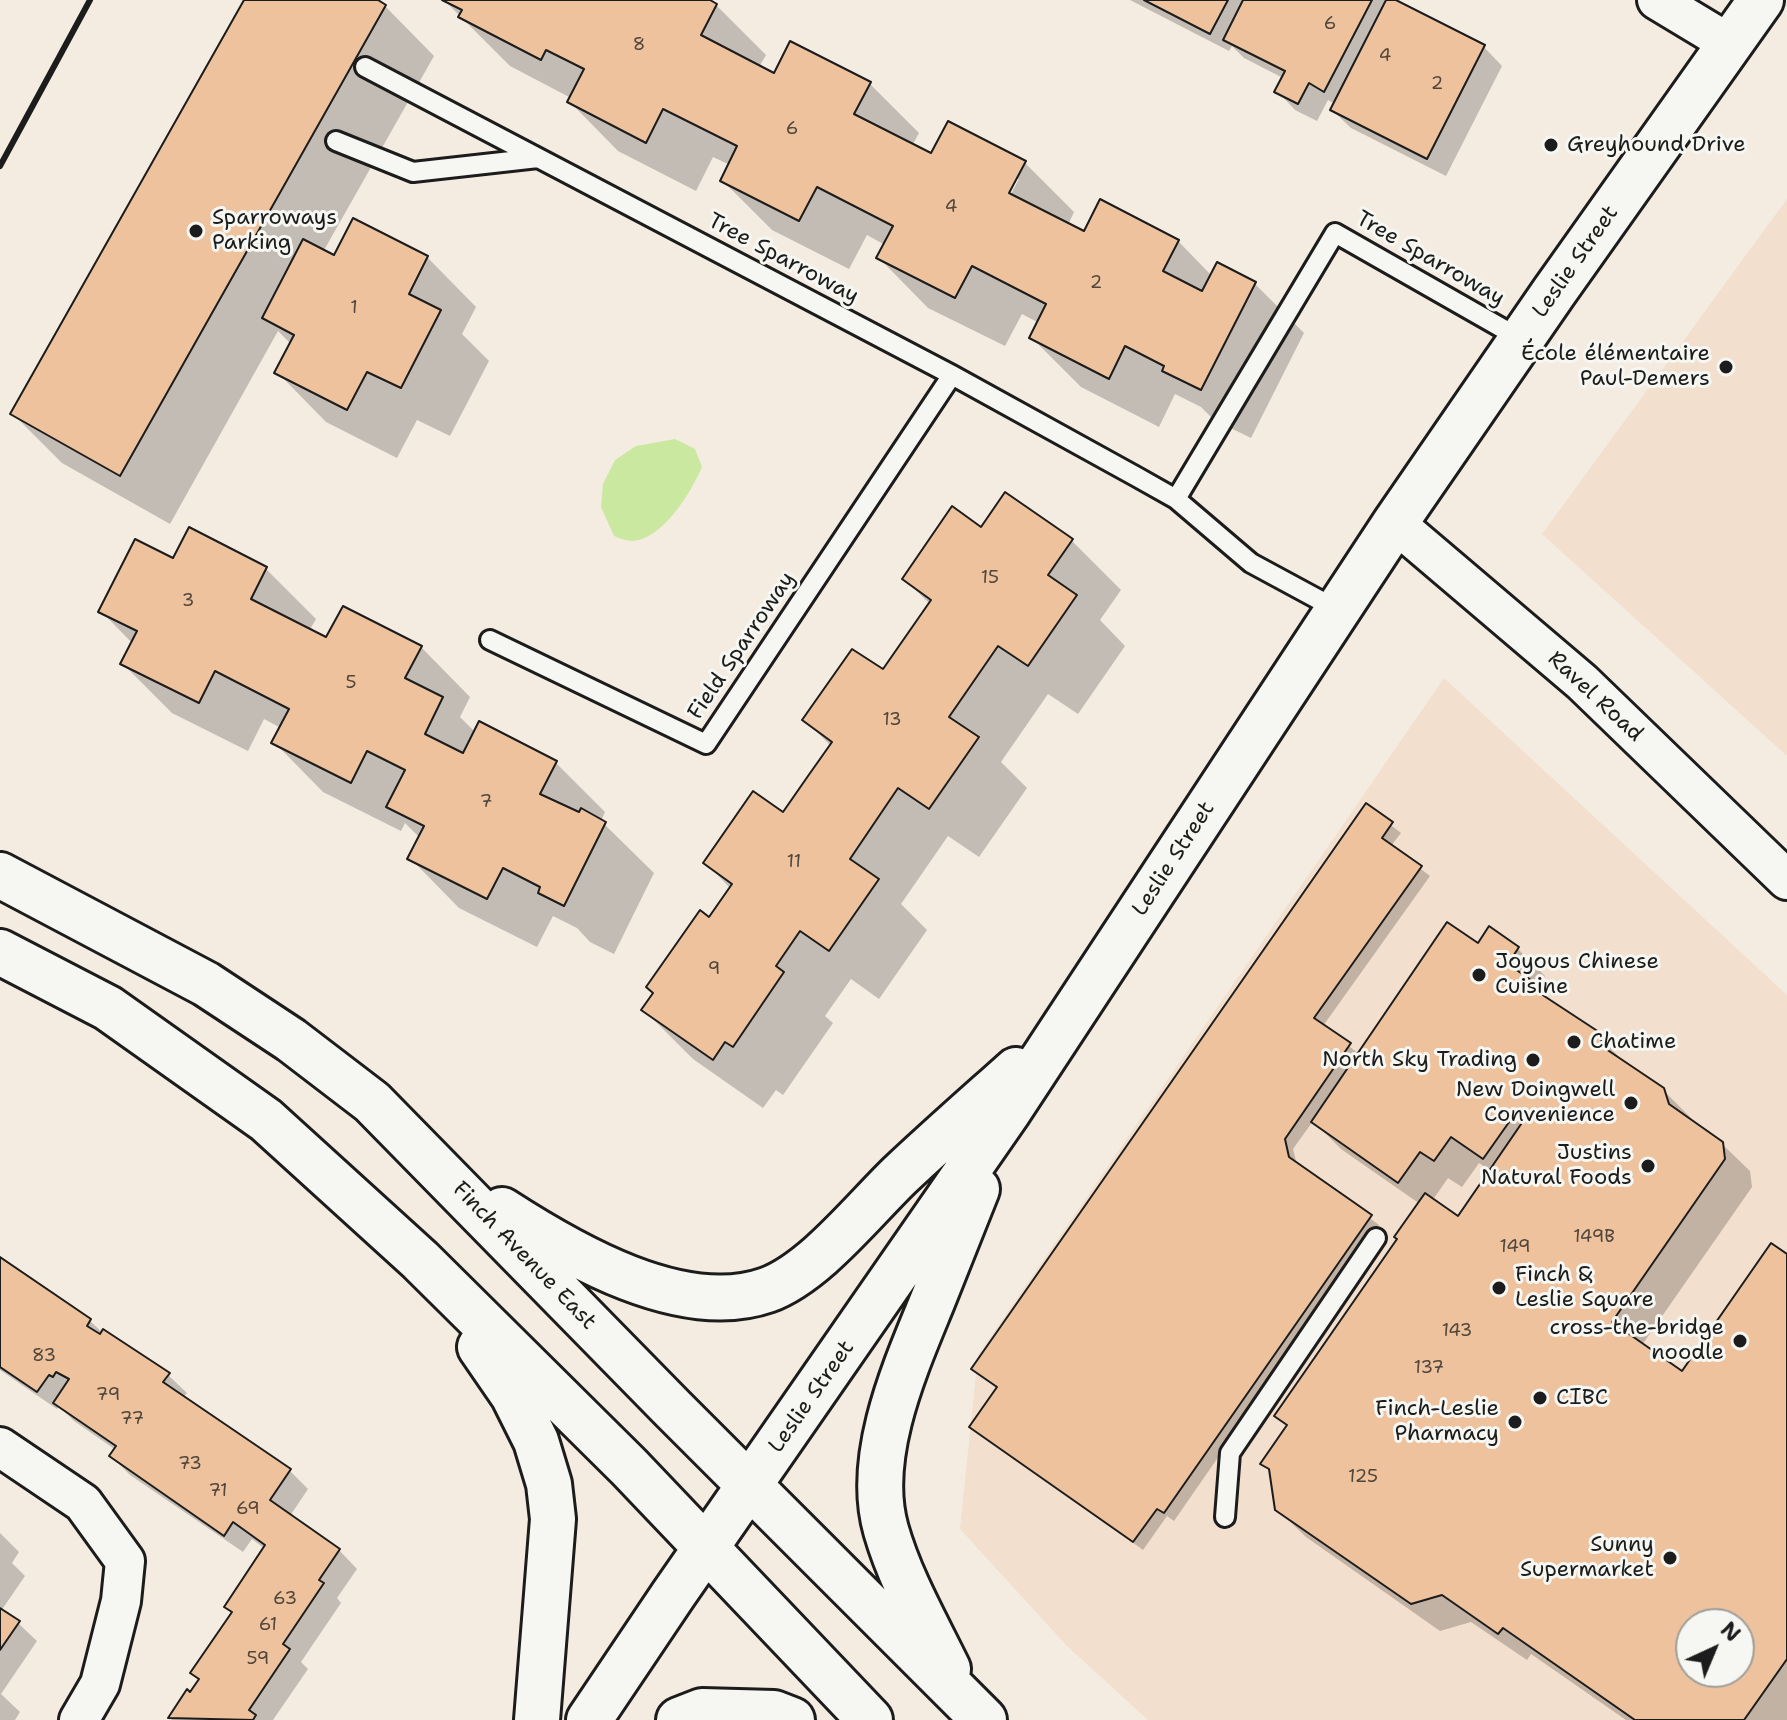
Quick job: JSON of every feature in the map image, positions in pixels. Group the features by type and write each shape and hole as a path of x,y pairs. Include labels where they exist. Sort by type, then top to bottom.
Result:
{"main road":[{"name":"Leslie Street","path":"589,1720 1008,1112 1395,523 1761,0"},
{"name":"Finch Avenue East","path":"0,875 206,984 291,1040 372,1102 975,1712"},
{"path":"0,952 108,1008 266,1120 420,1260 707,1548 870,1720"},
{"path":"439,1169 533,1230 584,1258 640,1283 679,1293 717,1296 766,1290 803,1272 902,1174 1065,1026"},
{"path":"975,1712 898,1563 885,1528 880,1486 886,1435 900,1380 1008,1112"},
{"path":"420,1260 513,1395 536,1441 549,1484 553,1519 537,1720"},
{"path":"679,1720 702,1711 774,1713 792,1720"}],"street":[{"path":"1657,0 1730,44"},
{"name":"Ravel Road","path":"1395,523 1582,682 1787,880"},
{"path":"0,1447 83,1503 125,1561 121,1601 100,1684 79,1720"}],"lane":[{"name":"Tree Sparroway","path":"365,67 952,375 1176,499 1251,563 1338,610"},
{"path":"336,141 413,172 538,158"},
{"name":"Tree Sparroway","path":"1176,499 1335,233 1521,339"},
{"name":"Field Sparroway","path":"490,640 706,744 952,375"},
{"path":"1225,1517 1230,1453 1376,1238"}],"shaded area":[{"name":"École élémentaire Paul-Demers","path":"1787,199 1787,756 1542,534"},
{"path":"1444,678 1787,995 1787,1720 1148,1720 1067,1646 960,1529 978,1355"}],"green space":[{"path":"675,439 695,449 702,467 684,501 666,523 644,538 631,541 614,536 601,507 603,484 615,460 636,446"}],"building":[{"name":"Sparroways Parking","path":"244,0 378,0 386,5 120,476 10,414"},
{"path":"442,0 710,0 717,4 701,35 774,73 790,41 871,82 854,114 931,153 948,121 1026,161 1009,193 1084,231 1100,199 1179,240 1163,271 1202,291 1217,262 1256,282 1201,390 1162,371 1164,366 1125,346 1109,379 1029,338 1046,304 972,266 955,298 876,258 893,226 817,187 799,221 720,181 737,146 663,109 646,143 567,102 584,69 546,50 541,60 458,17 462,10"},
{"path":"1144,0 1228,0 1210,34"},
{"path":"1243,0 1372,0 1324,92 1309,83 1298,104 1274,92 1285,71 1223,40"},
{"path":"1386,0 1396,0 1485,45 1427,159 1330,110"},
{"path":"353,218 428,256 409,294 441,310 401,388 367,372 347,410 274,373 294,335 262,318 303,239 334,255"},
{"path":"1005,492 1073,539 1048,575 1077,595 1028,666 998,646 949,717 979,737 929,809 898,788 850,859 879,879 829,951 800,931 776,966 784,972 733,1047 725,1042 713,1060 641,1010 653,993 646,987 700,910 709,917 732,884 703,863 753,791 783,812 832,742 802,720 852,649 883,669 931,600 902,579 952,506 981,527"},
{"path":"189,527 267,567 251,599 326,637 343,606 422,646 405,678 443,697 425,734 463,753 479,721 557,761 540,794 579,812 581,808 606,822 564,906 538,893 540,887 503,868 487,899 407,859 424,826 386,807 405,770 367,751 351,783 271,743 289,709 215,671 199,703 120,664 137,631 98,612 135,539 173,558"},
{"path":"1366,803 1393,822 1382,838 1422,866 1314,1018 1351,1043 1285,1139 1289,1157 1372,1215 1164,1513 1157,1509 1133,1542 969,1427 997,1387 971,1369"},
{"name":"Finch & Leslie Square","path":"1447,922 1478,943 1489,926 1519,947 1508,964 1538,985 1535,990 1599,1032 1603,1047 1664,1088 1669,1104 1723,1142 1725,1159 1612,1322 1682,1371 1771,1243 1787,1254 1787,1659 1744,1720 1635,1720 1503,1628 1498,1634 1442,1595 1411,1604 1275,1510 1269,1469 1260,1464 1287,1425 1274,1416 1397,1239 1394,1237 1425,1193 1458,1216 1528,1114 1519,1108 1483,1159 1451,1137 1434,1161 1420,1152 1398,1183 1311,1122"},
{"path":"0,1257 91,1319 87,1326 100,1334 103,1329 170,1373 163,1382 291,1469 270,1500 340,1549 319,1580 324,1583 283,1644 290,1649 249,1710 256,1715 253,1720 168,1718 187,1689 190,1692 199,1679 190,1673 232,1612 224,1607 265,1545 233,1522 224,1536 109,1456 116,1446 53,1403 69,1379 56,1372 53,1377 49,1375 37,1392 0,1367"},
{"path":"0,1608 20,1621 0,1650"}],"railway":[{"path":"0,166 90,0"}],"place":[{"name":"Greyhound Drive","path":"1551,145"},
{"name":"Sparroways Parking","path":"196,231"},
{"name":"École élémentaire Paul-Demers","path":"1726,367"},
{"name":"Joyous Chinese Cuisine","path":"1479,975"},
{"name":"Chatime","path":"1574,1042"},
{"name":"North Sky Trading","path":"1533,1060"},
{"name":"New Doingwell Convenience","path":"1631,1103"},
{"name":"Justins Natural Foods","path":"1648,1166"},
{"name":"Finch & Leslie Square","path":"1499,1288"},
{"name":"cross-the-bridge noodle","path":"1740,1341"},
{"name":"CIBC","path":"1540,1398"},
{"name":"Finch-Leslie Pharmacy","path":"1515,1422"},
{"name":"Sunny Supermarket","path":"1670,1558"}]}
